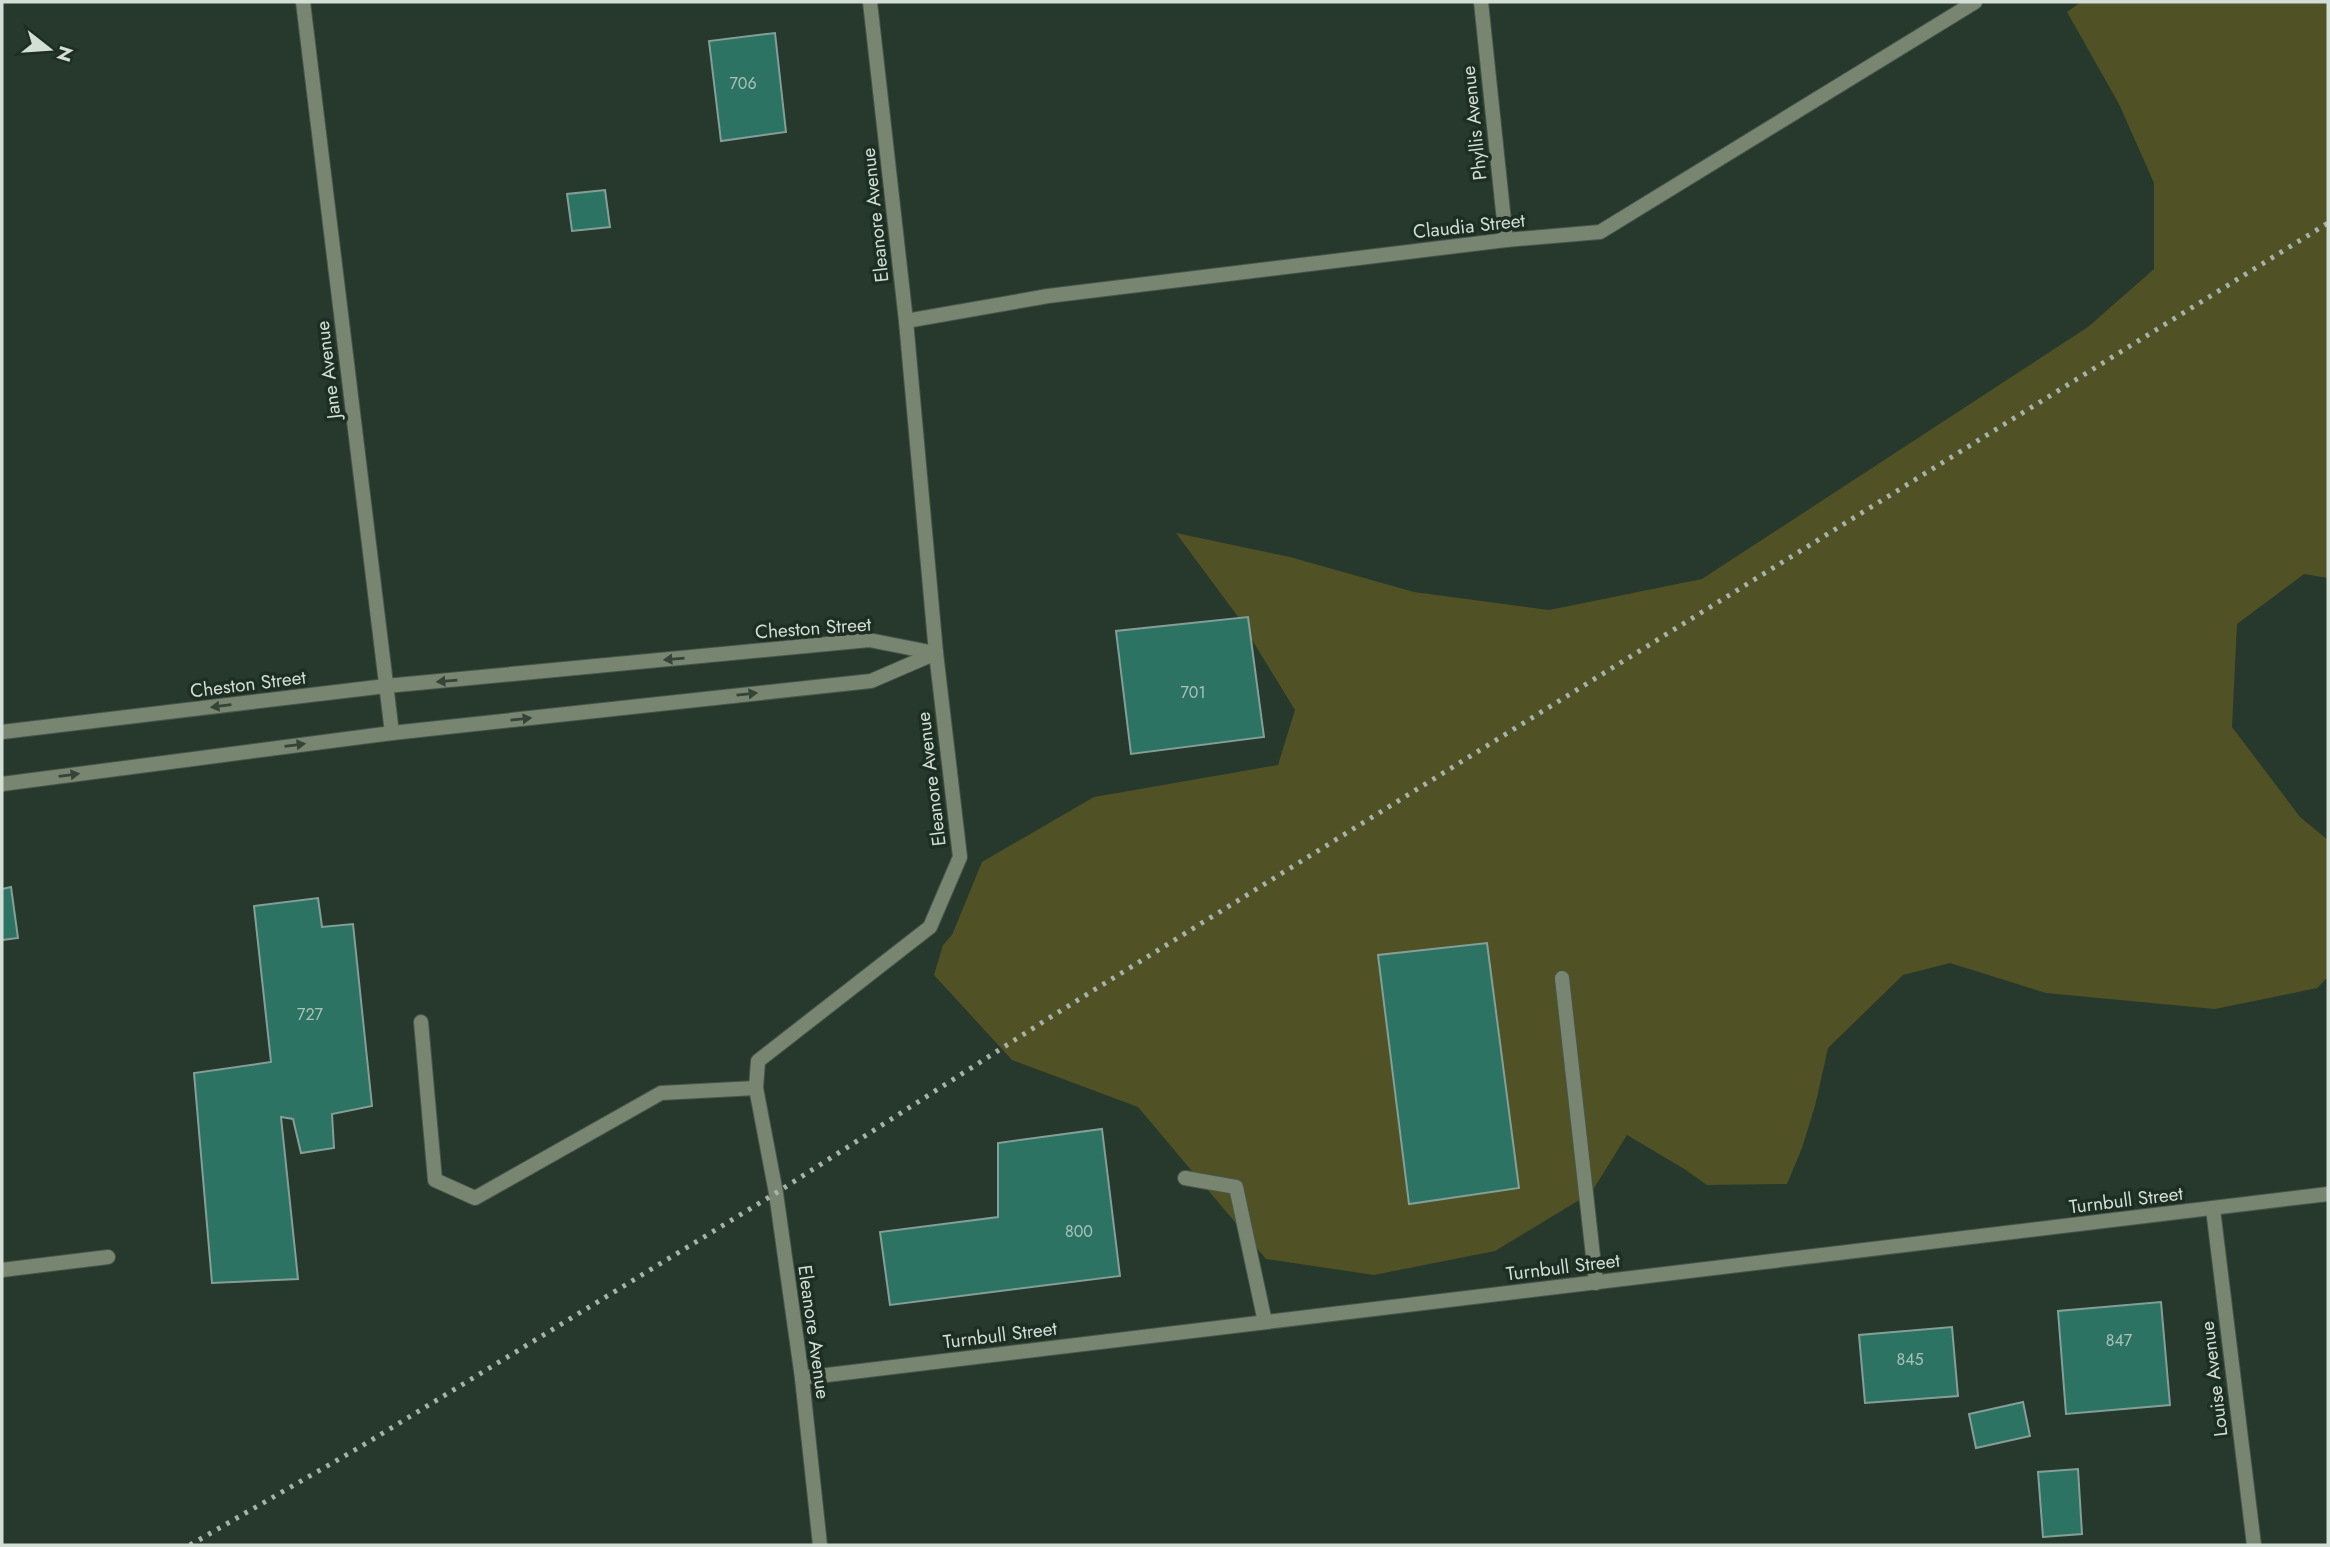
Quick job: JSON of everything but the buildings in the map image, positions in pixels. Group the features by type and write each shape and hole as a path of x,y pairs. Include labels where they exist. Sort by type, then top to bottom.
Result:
{"street":[{"name":"Jane Avenue","path":"303,2 392,733"},
{"name":"Eleanore Avenue","path":"820,1545 802,1378 776,1193 756,1088 758,1061 930,927 960,858 936,653 906,321 870,2"},
{"name":"Phyllis Avenue","path":"1481,2 1506,240"},
{"name":"Claudia Street","path":"906,321 1048,296 1506,240 1600,233 1975,2"},
{"name":"Cheston Street","path":"2,733 386,686 869,640 936,653"},
{"path":"2,784 392,733 871,681 936,653"},
{"path":"1562,978 1596,1283"},
{"path":"421,1022 435,1180 475,1198 661,1093 756,1088"},
{"path":"1185,1178 1236,1187 1265,1322"},
{"name":"Turnbull Street","path":"802,1378 2328,1194"},
{"name":"Louise Avenue","path":"2213,1209 2254,1545"},
{"path":"2,1270 108,1256"}],"green space":[{"path":"2081,2 2328,2 2328,578 2304,574 2237,624 2232,727 2300,817 2328,840 2328,977 2317,988 2215,1009 2046,993 1950,963 1903,975 1828,1048 1815,1106 1787,1184 1707,1185 1627,1135 1591,1193 1495,1251 1374,1275 1266,1259 1138,1107 1012,1060 934,975 943,945 952,935 982,862 1094,797 1278,765 1295,710 1236,614 1176,533 1290,557 1414,592 1549,610 1702,579 2088,327 2154,269 2154,183 2119,104 2067,12"}],"railway":[{"path":"190,1545 360,1447 776,1193 1049,1018 2328,223"}]}
